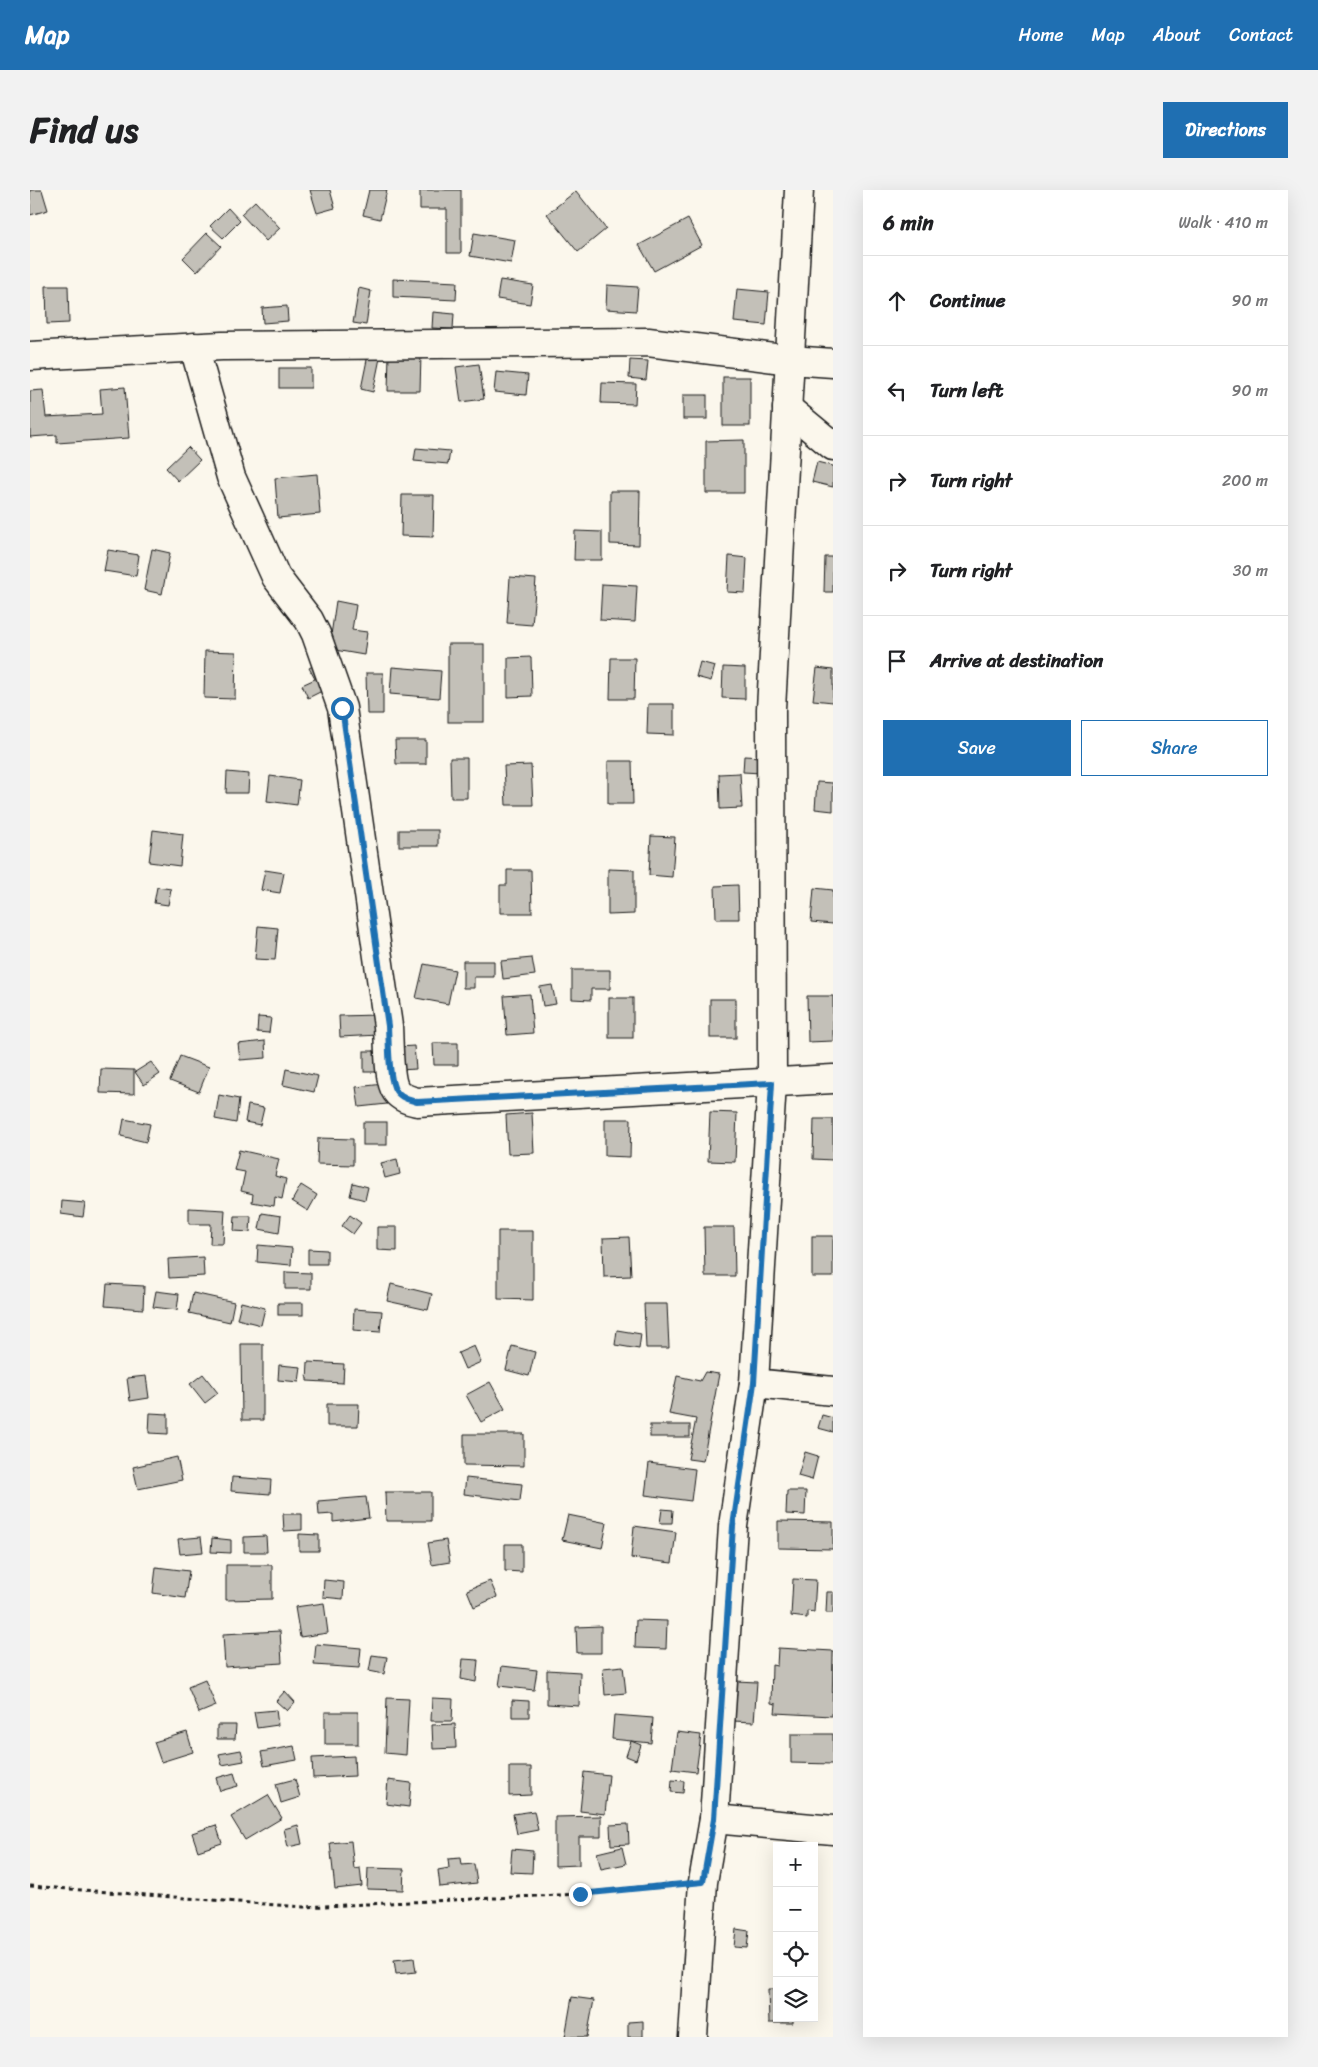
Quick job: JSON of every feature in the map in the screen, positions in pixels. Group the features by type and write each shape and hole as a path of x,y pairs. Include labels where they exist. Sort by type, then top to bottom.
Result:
{"street":[{"path":"693,2037 703,1882 714,1819 733,1526 754,1383 772,1083 771,709 799,190"},
{"path":"30,356 194,347 648,342 790,360 833,363"},
{"path":"194,347 231,477 276,577 316,634 342,708 388,1026 395,1090 404,1098 417,1102 833,1078"},
{"path":"787,408 833,446"},
{"path":"754,1383 833,1391"},
{"path":"714,1819 833,1830"}],"path":[{"path":"30,1886 303,1907 580,1894 703,1882"}],"building":[{"path":"30,190 42,190 48,210 30,215"},
{"path":"310,190 330,190 335,208 317,213"},
{"path":"369,190 387,190 380,219 363,215"},
{"path":"420,190 461,190 461,253 447,253 447,209 420,209"},
{"path":"576,191 606,229 578,252 547,214"},
{"path":"255,201 280,228 266,241 241,214"},
{"path":"228,208 240,221 223,238 210,226"},
{"path":"688,219 702,245 654,271 639,245"},
{"path":"207,233 221,246 197,272 183,258"},
{"path":"474,233 515,240 511,263 470,256"},
{"path":"393,279 457,282 456,300 393,297"},
{"path":"500,280 533,285 530,304 497,299"},
{"path":"607,285 638,287 636,311 606,309"},
{"path":"46,286 68,286 69,323 47,324"},
{"path":"359,288 371,291 366,325 353,323"},
{"path":"737,289 769,292 766,325 734,322"},
{"path":"287,306 288,321 263,323 262,308"},
{"path":"433,312 454,314 453,329 432,328"},
{"path":"369,350 381,353 373,392 361,389"},
{"path":"389,354 421,355 420,391 388,391"},
{"path":"630,360 648,361 646,380 629,378"},
{"path":"479,364 484,399 461,402 456,367"},
{"path":"279,368 311,368 311,388 279,388"},
{"path":"496,372 528,375 526,395 494,392"},
{"path":"723,377 750,377 750,426 723,426"},
{"path":"602,383 636,384 635,404 601,403"},
{"path":"125,387 129,438 57,443 57,435 30,437 30,391 43,390 46,417 102,414 100,389"},
{"path":"683,395 707,395 707,419 683,419"},
{"path":"744,440 744,493 706,493 706,441"},
{"path":"188,447 200,460 178,481 166,468"},
{"path":"416,448 450,451 448,464 414,461"},
{"path":"817,462 833,466 833,487 812,482"},
{"path":"317,474 320,514 278,518 275,478"},
{"path":"610,491 640,491 639,545 610,544"},
{"path":"402,495 434,495 433,537 401,536"},
{"path":"575,531 602,532 602,560 574,560"},
{"path":"152,549 170,553 162,594 144,590"},
{"path":"108,550 139,555 136,576 104,571"},
{"path":"729,556 747,558 745,593 727,592"},
{"path":"825,557 833,557 833,592 824,592"},
{"path":"510,577 536,579 532,625 507,623"},
{"path":"602,584 637,586 635,622 600,620"},
{"path":"336,601 356,605 352,630 367,632 364,655 329,649"},
{"path":"448,644 484,644 484,722 448,722"},
{"path":"205,651 236,652 235,699 204,698"},
{"path":"531,657 532,696 508,697 508,658"},
{"path":"611,658 635,658 634,699 610,699"},
{"path":"320,662 332,686 308,698 302,685 315,679 309,668"},
{"path":"700,662 715,666 711,681 696,677"},
{"path":"392,667 441,671 439,698 390,694"},
{"path":"723,667 745,668 745,699 722,698"},
{"path":"817,668 833,670 833,702 813,700"},
{"path":"366,673 383,673 383,714 367,714"},
{"path":"648,704 674,704 674,735 647,734"},
{"path":"395,740 426,740 426,764 396,764"},
{"path":"744,756 761,757 761,773 743,772"},
{"path":"450,758 467,758 467,798 451,798"},
{"path":"608,761 632,761 633,804 608,804"},
{"path":"531,765 533,805 506,805 504,766"},
{"path":"227,772 249,774 248,793 226,793"},
{"path":"740,773 742,808 720,809 719,774"},
{"path":"270,776 300,780 297,805 267,801"},
{"path":"817,782 833,783 833,811 815,809"},
{"path":"153,830 183,834 180,866 149,862"},
{"path":"399,830 438,830 438,846 399,846"},
{"path":"651,836 675,837 672,877 649,875"},
{"path":"608,869 634,870 634,914 608,915"},
{"path":"265,870 284,873 280,893 261,890"},
{"path":"507,870 531,870 532,913 500,913 500,885 507,885"},
{"path":"738,885 739,919 716,919 715,886"},
{"path":"157,887 171,889 168,905 154,903"},
{"path":"814,888 833,890 833,924 811,922"},
{"path":"258,926 278,928 275,960 255,959"},
{"path":"532,958 535,975 503,979 501,961"},
{"path":"463,961 494,961 494,977 474,977 474,988 463,988"},
{"path":"424,964 455,970 448,1004 416,998"},
{"path":"572,970 610,970 610,989 591,989 591,1000 572,999"},
{"path":"552,985 556,1004 543,1006 540,987"},
{"path":"530,994 533,1033 507,1035 504,996"},
{"path":"807,996 833,996 833,1041 808,1042"},
{"path":"609,998 633,998 633,1038 609,1038"},
{"path":"710,999 736,999 736,1038 710,1038"},
{"path":"378,1015 379,1035 340,1037 339,1016"},
{"path":"258,1017 271,1018 269,1033 257,1032"},
{"path":"265,1041 266,1058 240,1060 238,1044"},
{"path":"433,1043 458,1043 458,1065 434,1065"},
{"path":"414,1046 416,1069 400,1070 398,1047"},
{"path":"364,1051 380,1051 380,1072 364,1072"},
{"path":"180,1056 209,1067 199,1092 170,1081"},
{"path":"151,1062 160,1074 144,1085 135,1072"},
{"path":"101,1069 134,1070 134,1094 100,1093"},
{"path":"286,1069 318,1076 314,1092 283,1085"},
{"path":"384,1084 387,1104 359,1107 356,1087"},
{"path":"219,1095 239,1099 236,1123 215,1119"},
{"path":"248,1105 264,1108 260,1125 245,1122"},
{"path":"710,1112 737,1113 735,1162 708,1161"},
{"path":"532,1113 534,1153 508,1154 506,1115"},
{"path":"124,1119 150,1124 146,1142 121,1136"},
{"path":"605,1119 631,1119 630,1157 605,1156"},
{"path":"814,1119 833,1119 833,1160 813,1159"},
{"path":"363,1122 387,1122 387,1145 363,1145"},
{"path":"318,1138 353,1139 353,1165 317,1164"},
{"path":"239,1150 279,1159 275,1176 286,1179 282,1199 275,1197 274,1206 252,1202 253,1194 241,1191 245,1172 234,1170"},
{"path":"397,1159 400,1174 385,1178 381,1163"},
{"path":"353,1183 368,1187 365,1200 350,1196"},
{"path":"301,1185 317,1195 308,1211 292,1201"},
{"path":"62,1201 85,1203 83,1217 61,1214"},
{"path":"189,1208 225,1210 223,1244 210,1244 211,1224 189,1224"},
{"path":"262,1213 281,1216 279,1233 259,1229"},
{"path":"350,1215 361,1223 353,1234 342,1226"},
{"path":"235,1216 251,1216 250,1232 234,1231"},
{"path":"377,1227 397,1227 397,1251 377,1250"},
{"path":"704,1227 734,1227 735,1276 705,1276"},
{"path":"498,1231 533,1231 533,1300 498,1299"},
{"path":"812,1236 833,1236 833,1277 812,1277"},
{"path":"629,1237 631,1276 604,1277 603,1238"},
{"path":"258,1245 292,1248 291,1265 257,1262"},
{"path":"308,1249 327,1250 327,1264 308,1264"},
{"path":"203,1257 204,1276 169,1278 168,1259"},
{"path":"285,1272 311,1273 311,1289 285,1289"},
{"path":"107,1284 144,1286 143,1309 105,1306"},
{"path":"391,1284 432,1294 428,1310 387,1301"},
{"path":"156,1291 179,1294 177,1310 153,1307"},
{"path":"193,1293 234,1302 230,1322 189,1313"},
{"path":"241,1302 265,1308 261,1325 237,1319"},
{"path":"278,1303 303,1303 303,1315 278,1315"},
{"path":"644,1304 667,1304 669,1348 646,1348"},
{"path":"354,1309 382,1311 380,1332 353,1330"},
{"path":"617,1330 641,1334 639,1349 615,1345"},
{"path":"241,1344 263,1344 263,1420 242,1420"},
{"path":"474,1346 481,1362 465,1369 458,1353"},
{"path":"512,1346 535,1352 529,1376 506,1370"},
{"path":"308,1362 344,1364 343,1383 307,1381"},
{"path":"279,1365 301,1367 299,1382 278,1380"},
{"path":"705,1372 719,1374 703,1461 688,1459 696,1419 669,1414 677,1376 700,1381"},
{"path":"203,1374 218,1393 205,1403 190,1384"},
{"path":"146,1376 149,1398 130,1401 127,1378"},
{"path":"490,1382 505,1409 481,1422 466,1395"},
{"path":"327,1404 359,1404 358,1426 327,1426"},
{"path":"150,1413 168,1414 168,1434 149,1433"},
{"path":"822,1415 833,1418 833,1432 818,1428"},
{"path":"650,1425 690,1425 690,1437 650,1437"},
{"path":"464,1434 524,1434 524,1466 464,1465"},
{"path":"805,1452 818,1456 812,1480 798,1476"},
{"path":"177,1457 182,1480 138,1489 133,1467"},
{"path":"649,1463 695,1469 691,1501 645,1495"},
{"path":"232,1477 271,1480 270,1494 231,1491"},
{"path":"466,1478 522,1484 520,1501 464,1494"},
{"path":"787,1491 806,1491 805,1515 786,1514"},
{"path":"385,1492 431,1492 431,1521 386,1521"},
{"path":"366,1497 369,1518 333,1522 333,1514 319,1515 318,1501"},
{"path":"662,1509 673,1510 672,1523 660,1523"},
{"path":"283,1514 302,1514 302,1530 284,1531"},
{"path":"568,1515 607,1523 602,1548 562,1540"},
{"path":"778,1521 833,1522 833,1549 778,1548"},
{"path":"634,1526 676,1532 672,1563 631,1558"},
{"path":"299,1534 319,1535 319,1551 299,1551"},
{"path":"266,1536 267,1552 244,1552 244,1537"},
{"path":"201,1537 203,1552 180,1554 178,1539"},
{"path":"212,1538 231,1540 231,1553 211,1552"},
{"path":"446,1540 450,1562 432,1565 428,1543"},
{"path":"505,1544 522,1544 522,1572 505,1571"},
{"path":"226,1565 272,1565 272,1599 226,1600"},
{"path":"156,1567 189,1571 185,1598 153,1593"},
{"path":"793,1579 816,1580 814,1612 807,1611 807,1618 791,1616"},
{"path":"324,1580 344,1582 343,1599 323,1597"},
{"path":"490,1581 497,1597 474,1607 467,1590"},
{"path":"827,1592 833,1592 833,1613 826,1613"},
{"path":"324,1603 328,1633 300,1637 295,1607"},
{"path":"636,1620 667,1621 666,1649 635,1648"},
{"path":"601,1626 601,1653 577,1653 576,1627"},
{"path":"280,1631 282,1663 225,1667 223,1634"},
{"path":"316,1644 361,1648 359,1668 314,1665"},
{"path":"778,1648 833,1651 832,1716 775,1713 776,1704 771,1703 772,1665 777,1666"},
{"path":"372,1655 387,1657 384,1674 369,1671"},
{"path":"463,1659 478,1660 476,1682 461,1679"},
{"path":"502,1666 537,1670 534,1690 499,1686"},
{"path":"623,1666 626,1693 605,1695 603,1668"},
{"path":"547,1670 580,1672 579,1706 547,1704"},
{"path":"205,1680 216,1706 199,1713 188,1687"},
{"path":"736,1681 757,1682 754,1722 733,1721"},
{"path":"285,1691 295,1702 287,1711 276,1701"},
{"path":"387,1698 409,1699 406,1755 385,1753"},
{"path":"432,1698 453,1699 452,1721 431,1721"},
{"path":"512,1700 529,1701 529,1717 512,1717"},
{"path":"276,1710 278,1725 257,1728 254,1712"},
{"path":"325,1712 358,1712 358,1744 325,1744"},
{"path":"614,1715 653,1718 651,1743 612,1739"},
{"path":"455,1724 456,1748 433,1749 432,1725"},
{"path":"217,1725 236,1725 235,1739 217,1739"},
{"path":"187,1732 193,1752 161,1762 154,1742"},
{"path":"677,1732 701,1735 696,1772 672,1769"},
{"path":"791,1734 833,1734 833,1764 791,1763"},
{"path":"631,1741 641,1745 636,1760 626,1756"},
{"path":"294,1746 297,1760 264,1766 261,1752"},
{"path":"241,1750 244,1761 222,1765 219,1754"},
{"path":"354,1756 355,1776 313,1778 312,1758"},
{"path":"509,1767 531,1767 531,1795 509,1796"},
{"path":"584,1772 609,1775 605,1814 580,1811"},
{"path":"234,1773 238,1786 220,1791 216,1778"},
{"path":"295,1779 300,1797 281,1803 276,1784"},
{"path":"388,1780 411,1783 409,1807 386,1804"},
{"path":"672,1780 684,1781 683,1793 671,1792"},
{"path":"268,1795 282,1818 245,1840 231,1817"},
{"path":"534,1811 538,1830 517,1834 513,1814"},
{"path":"601,1816 601,1837 579,1837 579,1865 555,1866 555,1817"},
{"path":"628,1824 629,1844 611,1845 610,1825"},
{"path":"216,1825 222,1843 198,1851 192,1833"},
{"path":"298,1825 302,1844 288,1847 284,1829"},
{"path":"351,1841 354,1869 360,1868 362,1886 335,1889 330,1843"},
{"path":"622,1847 626,1864 601,1869 597,1853"},
{"path":"512,1849 533,1851 532,1873 510,1872"},
{"path":"461,1858 462,1865 474,1864 477,1883 440,1887 438,1870 449,1868 448,1859"},
{"path":"368,1868 404,1869 403,1890 367,1889"},
{"path":"736,1929 749,1931 747,1948 734,1947"},
{"path":"414,1958 416,1972 396,1974 394,1960"},
{"path":"768,1989 773,1989 773,2022 793,2023 769,2023"},
{"path":"572,1997 594,2000 587,2037 565,2037"},
{"path":"643,2021 643,2037 628,2037 628,2022"}],"route":[{"path":"342,708 388,1026 392,1076 395,1090 404,1098 417,1102 772,1083 754,1383 733,1526 714,1819 703,1882 580,1894"}]}
